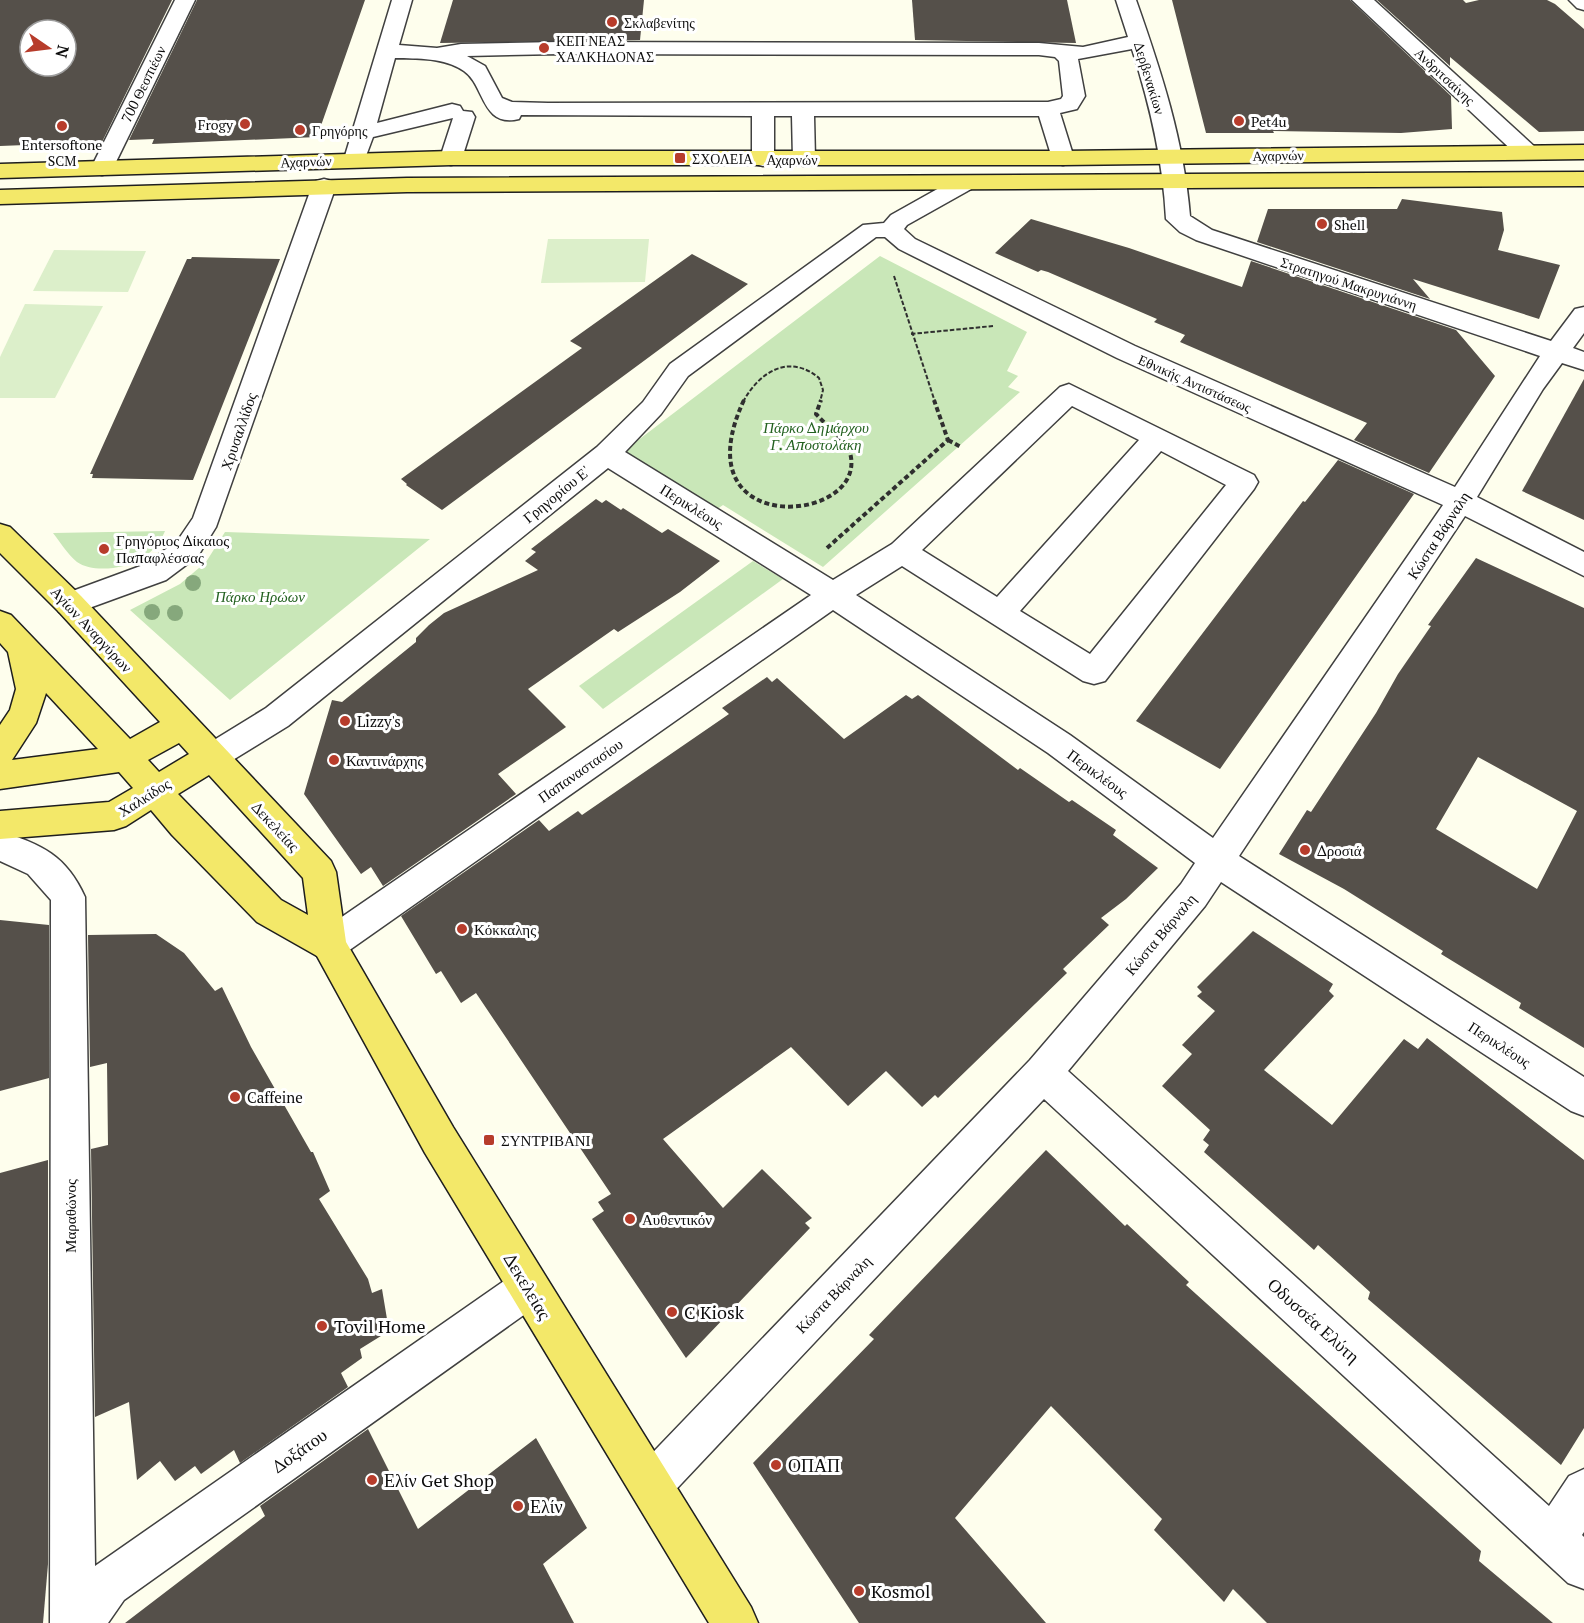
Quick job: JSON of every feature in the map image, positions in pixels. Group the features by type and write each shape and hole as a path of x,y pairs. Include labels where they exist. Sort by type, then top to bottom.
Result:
{"main road":[{"name":"Αχαρνών","path":"0,171 355,159 1063,158 1584,152"},
{"name":"Αχαρνών","path":"0,197 324,186 1584,179"},
{"name":"Αγίων Αναργύρων","path":"0,535 70,604 182,726"},
{"path":"0,623 126,757 184,825 269,911 328,945"},
{"path":"0,750 25,714 32,689 23,649"},
{"name":"Δεκελείας","path":"182,726 319,872 328,945 439,1140 735,1623"},
{"path":"0,775 84,765 126,757 182,726"},
{"name":"Χαλκίδος","path":"0,825 114,816 212,757"}],"street":[{"name":"700 Θεσπιέων","path":"102,168 185,0"},
{"path":"355,159 402,0"},
{"name":"Δερβενακίων","path":"1126,0 1172,156"},
{"name":"Ανδριτσαίνης","path":"1362,0 1527,152"},
{"path":"1579,0 1584,4"},
{"path":"387,51 437,54 461,50 520,49 828,48 1039,50 1083,53 1139,40"},
{"path":"483,80 501,61 520,49"},
{"path":"494,103 511,108 549,110 1048,109 1069,104 1074,96 1069,61 1064,53"},
{"path":"437,54 477,70 488,97 506,112 534,122 567,125 629,124"},
{"path":"1048,109 1063,158"},
{"path":"365,124 404,124 451,110 452,158"},
{"path":"763,159 764,110"},
{"path":"802,110 804,159"},
{"name":"Στρατηγού Μακρυγιάννη","path":"1172,156 1177,183 1178,219 1188,227 1204,235 1571,357"},
{"path":"891,230 899,220 965,183"},
{"name":"Χρυσαλλίδος","path":"70,604 156,572 188,548 206,520 324,186"},
{"name":"Εθνικής Αντιστάσεως","path":"891,230 907,244 1059,320 1460,501 1584,565"},
{"name":"Γρηγορίου Ε'","path":"212,757 277,717 607,454 652,408 679,370 871,231 891,230"},
{"name":"Κώστα Βάρναλη","path":"651,1485 1043,1073 1185,904 1218,861 1460,501 1534,382 1571,357 1584,315"},
{"name":"Παπαναστασίου","path":"328,945 832,595 902,552 1069,393 1157,438"},
{"path":"902,552 1094,672 1244,482 1157,438 1000,613"},
{"name":"Περικλέους","path":"607,454 799,572 1059,744 1218,861 1584,1098"},
{"name":"Μαραθώνος","path":"0,846 34,858 54,873 68,897 73,1623"},
{"name":"Οδυσσέα Ελύτη","path":"1043,1073 1569,1553"},
{"name":"Δοξάτου","path":"81,1623 108,1584 528,1288"},
{"path":"1569,1553 1584,1491"}],"path":[{"path":"799,572 948,440 911,334 889,258 891,230"},
{"path":"911,334 1059,320"},
{"path":"780,366 791,366 814,374 821,380 823,388 816,414 819,421 848,445 853,467 846,484 835,494 807,506 774,504 758,500 743,492 736,483 731,467 733,427 741,405 759,377 780,366"}],"green space":[{"path":"548,239 649,239 645,282 541,283"},
{"path":"54,250 146,251 128,292 33,291"},
{"name":"Πάρκο Δημάρχου Γ. Αποστολάκη","path":"880,256 1027,332 1007,371 1018,376 1008,387 1020,392 823,567 723,505 713,512 620,454"},
{"path":"25,304 103,306 55,398 0,398 0,357"},
{"path":"165,531 158,544 145,557 126,565 100,569 77,562 53,533"},
{"name":"Πάρκο Ηρώων","path":"225,532 430,539 230,700 130,610 180,584 206,562"},
{"path":"753,561 783,579 603,709 579,686"}],"building":[{"path":"0,0 172,0 102,142 0,146"},
{"path":"197,0 365,0 317,137 152,144 154,139 129,140"},
{"path":"453,0 644,0 640,40 440,43"},
{"path":"912,0 1067,0 1076,43 915,40"},
{"path":"1172,0 1350,0 1451,96 1452,129 1401,133 1273,131 1274,133 1206,133"},
{"path":"1377,0 1463,0 1466,3 1479,0 1547,0 1555,4 1584,29 1584,131 1539,132 1450,57 1450,66"},
{"path":"1402,199 1502,212 1504,230 1498,250 1560,265 1539,319 1413,279 1430,299 1257,242 1268,209 1397,209"},
{"path":"1031,219 1129,248 1242,287 1251,261 1456,330 1495,376 1429,473 1354,440 1367,423 1180,342 1185,335 1154,322 1157,319 1048,272 1041,270 1038,272 995,253"},
{"path":"692,254 748,284 442,510 401,479 582,348 570,341"},
{"path":"192,257 280,259 193,480 92,478 93,474 90,474 187,259"},
{"path":"1584,379 1584,520 1522,491"},
{"path":"1338,460 1414,494 1220,769 1136,721 1303,501 1305,502"},
{"path":"596,499 602,503 606,500 621,510 623,508 662,533 668,529 720,561 680,592 618,632 614,629 528,689 566,727 498,774 516,794 383,886 371,867 361,874 304,794 332,700 342,702 416,642 416,638 444,613 538,570 525,561 536,552 531,549"},
{"path":"1476,558 1584,608 1584,1048 1519,1008 1521,1003 1441,954 1443,951 1344,889 1279,854 1307,810 1311,812 1376,713 1398,674 1431,626 1428,625","holes":["1478,757 1577,811 1537,889 1436,829"]},
{"path":"767,677 772,682 777,678 844,739 906,695 912,699 918,695 1018,770 1020,768 1069,802 1072,800 1116,830 1113,835 1158,868 1126,899 1101,918 1109,925 1063,969 1067,973 938,1098 935,1095 922,1107 886,1071 848,1106 791,1047 663,1139 723,1208 762,1169 812,1218 805,1223 810,1228 686,1358 592,1219 604,1211 598,1202 611,1194 476,993 461,1003 441,971 436,974 401,916 539,820 549,831 578,811 582,815 729,714 722,708"},
{"path":"0,920 49,925 49,1078 0,1091"},
{"path":"1253,931 1333,984 1329,991 1334,996 1264,1070 1332,1125 1404,1039 1418,1049 1427,1038 1584,1160 1584,1428 1561,1465 1368,1299 1370,1292 1318,1245 1314,1250 1204,1152 1209,1145 1203,1140 1210,1130 1162,1086 1192,1054 1182,1045 1215,1011 1197,996 1202,992 1197,987"},
{"path":"156,934 184,953 215,991 222,987 251,1047 313,1152 330,1191 319,1199 368,1279 372,1293 382,1289 389,1331 360,1349 362,1358 341,1373 348,1387 240,1463 234,1450 201,1474 195,1466 175,1481 160,1461 137,1480 129,1402 95,1417 91,1149 108,1145 107,1063 90,1067 88,935"},
{"path":"1046,1150 1125,1226 1127,1224 1189,1282 1186,1285 1481,1551 1479,1561 1553,1623 1267,1623 1233,1589 1224,1602 1154,1530 1162,1519 1051,1406 955,1518 1046,1623 859,1623 753,1463 874,1339 869,1335"},
{"path":"48,1160 48,1564 43,1623 0,1623 0,1173"},
{"path":"368,1429 418,1529 536,1438 587,1528 543,1564 574,1623 125,1623 265,1516 260,1506"}],"place":[{"name":"Σκλαβενίτης","path":"612,22"},
{"name":"ΚΕΠ ΝΕΑΣ ΧΑΛΚΗΔΟΝΑΣ","path":"544,48"},
{"name":"Pet4u","path":"1239,121"},
{"name":"Frogy","path":"245,124"},
{"name":"Entersoftone SCM","path":"62,126"},
{"name":"Γρηγόρης","path":"300,130"},
{"name":"ΣΧΟΛΕΙΑ","path":"680,158"},
{"name":"Shell","path":"1322,224"},
{"name":"Γρηγόριος Δίκαιος Παπαφλέσσας","path":"104,549"},
{"name":"Lizzy's","path":"345,721"},
{"name":"Καντινάρχης","path":"334,760"},
{"name":"Δροσιά","path":"1305,850"},
{"name":"Κόκκαλης","path":"462,929"},
{"name":"Caffeine","path":"235,1097"},
{"name":"ΣΥΝΤΡΙΒΑΝΙ","path":"489,1140"},
{"name":"Αυθεντικόν","path":"630,1219"},
{"name":"C Kiosk","path":"672,1312"},
{"name":"Tovil Home","path":"322,1326"},
{"name":"ΟΠΑΠ","path":"776,1465"},
{"name":"Ελίν Get Shop","path":"372,1480"},
{"name":"Ελίν","path":"518,1506"},
{"name":"Kosmol","path":"859,1591"}]}
